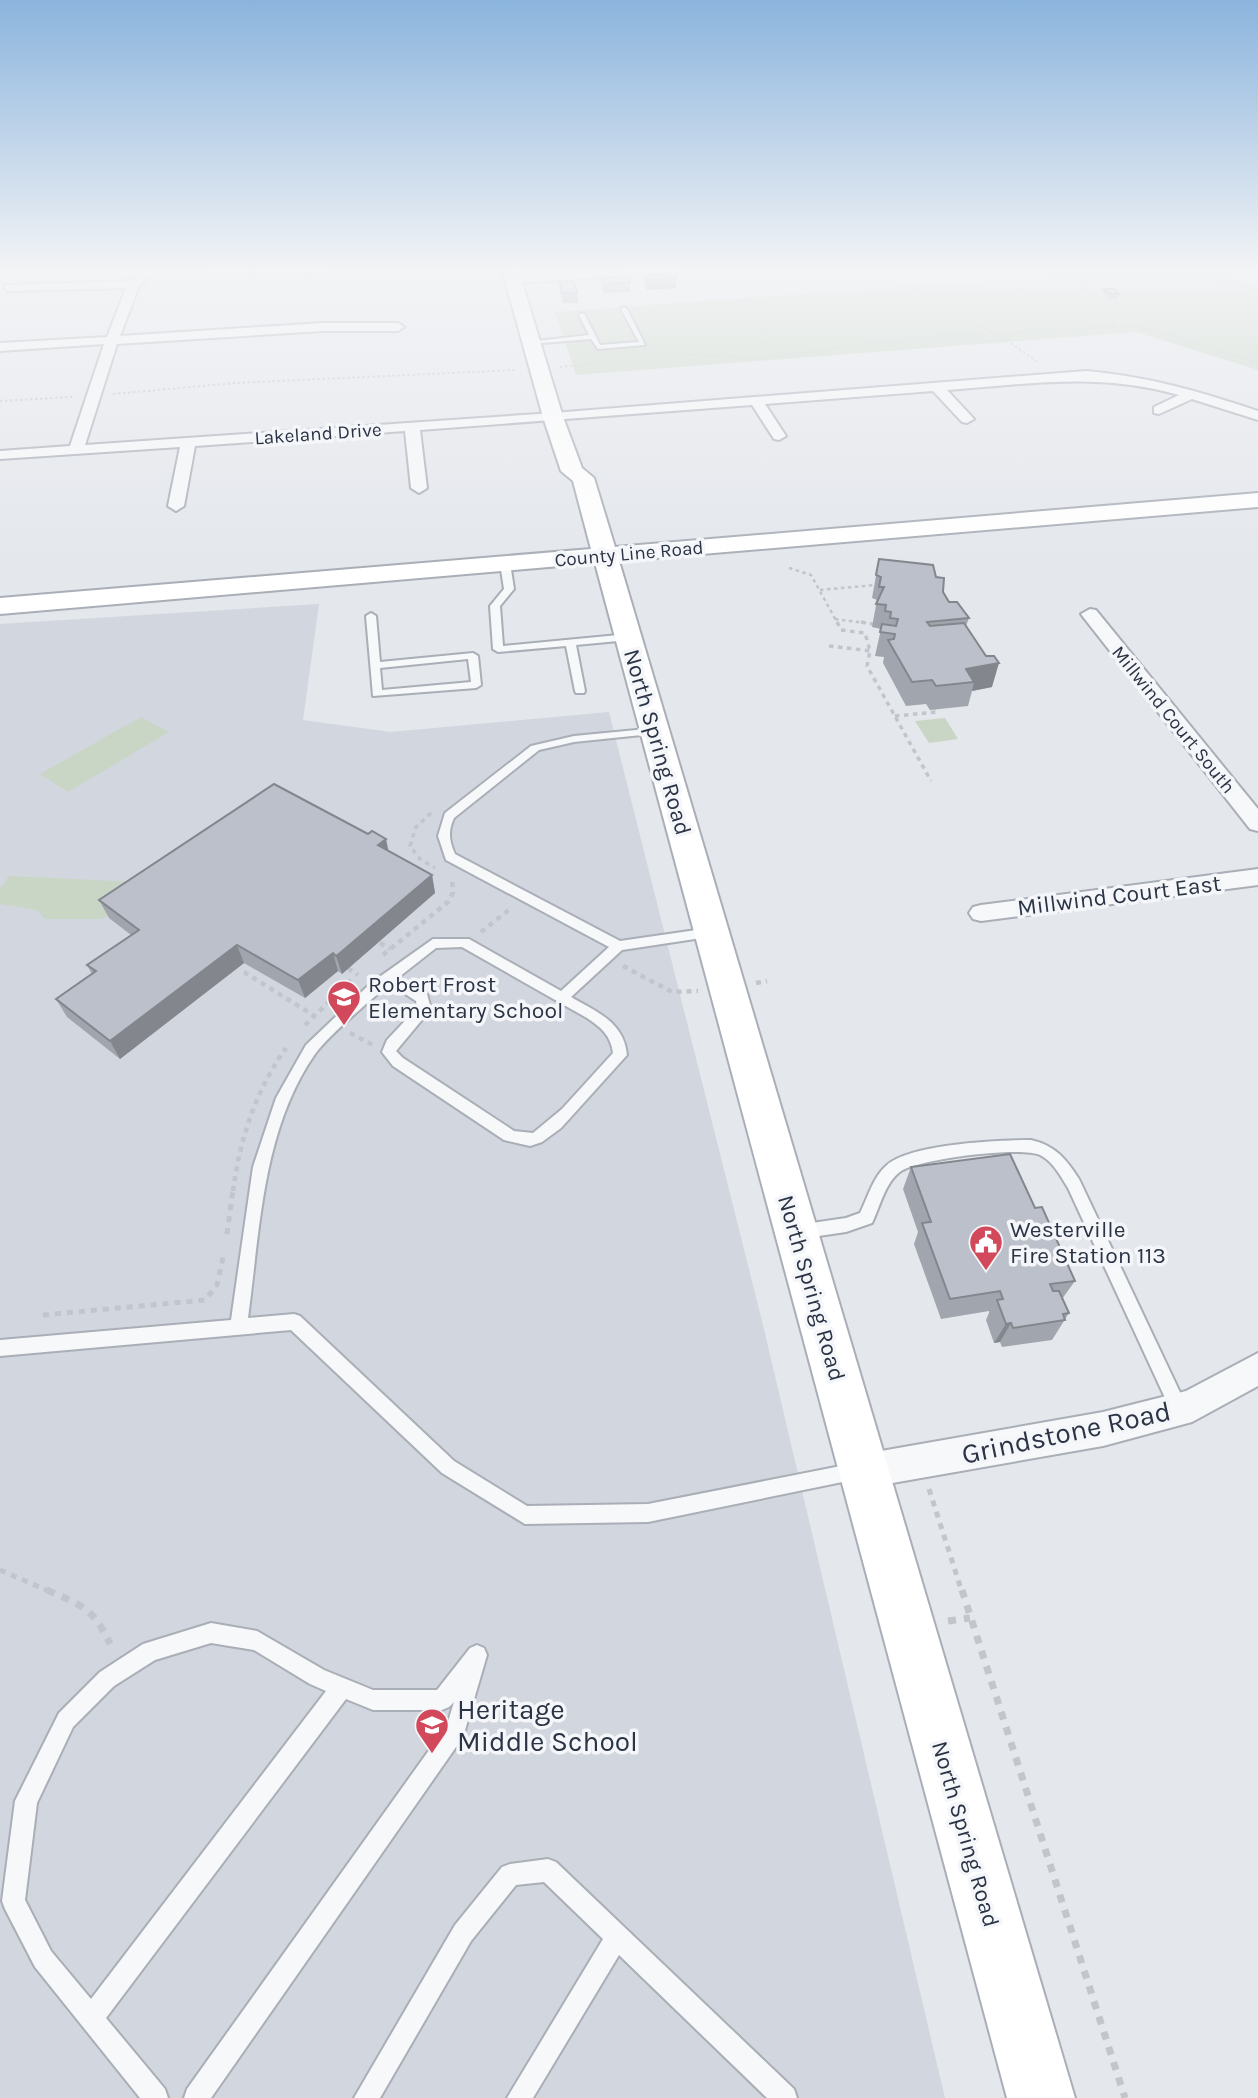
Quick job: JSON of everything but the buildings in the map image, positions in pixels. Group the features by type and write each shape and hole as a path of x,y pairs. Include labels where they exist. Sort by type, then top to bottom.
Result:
{"main road":[{"name":"North Spring Road","path":"547,367 563,416 572,471 586,468 603,555 657,731 710,933 796,1232 892,1466 1041,2098"},
{"name":"North Spring Road","path":"563,416 583,439"},
{"name":"County Line Road","path":"0,606 1258,500"}],"street":[{"path":"76,449 104,367"},
{"name":"Lakeland Drive","path":"0,454 563,416 1056,377 1133,379 1193,393 1258,416"},
{"path":"936,386 967,419"},
{"path":"1159,410 1193,393"},
{"path":"756,401 779,436"},
{"path":"412,426 418,488"},
{"path":"176,506 188,442"},
{"name":"Millwind Court South","path":"1090,614 1258,824"},
{"name":"Millwind Court East","path":"981,913 1258,877"},
{"name":"Grindstone Road","path":"892,1466 1103,1429 1192,1406 1258,1368"}],"lane":[{"path":"498,649 495,606 509,589 505,564"},
{"path":"371,616 377,694 476,685 473,656"},
{"path":"374,665 473,656 498,649 629,637"},
{"path":"570,642 580,691"},
{"path":"618,946 450,857 443,843 442,829 449,816 535,748 575,739 657,731"},
{"path":"562,998 618,946 710,933"},
{"path":"237,1327 261,1167 283,1098 311,1049 389,977 433,944 464,942 562,998 614,1030 621,1040 620,1055 538,1138 526,1141 509,1136 398,1062 389,1052 392,1044 424,1009 422,998 389,977"},
{"path":"796,1232 846,1225 866,1218 884,1178 901,1163 1008,1144 1043,1149 1060,1163 1074,1184 1179,1409"},
{"path":"0,1348 294,1322 448,1467 525,1515 648,1513 892,1466"},
{"path":"156,2098 43,1959 13,1901 26,1801 66,1720 107,1679 150,1651 211,1633 257,1642 317,1677 373,1700 442,1700 477,1655 456,1730 196,2098"},
{"path":"91,2018 342,1687"},
{"path":"366,2098 463,1933 510,1875 548,1870 785,2098"},
{"path":"519,2098 617,1937"}],"path":[{"path":"1042,367 1056,377"},
{"path":"789,568 811,575 841,630 865,634 870,651 867,666 932,781"},
{"path":"819,590 875,584"},
{"path":"835,618 873,624"},
{"path":"829,646 876,652"},
{"path":"895,716 937,712 935,709"},
{"path":"437,807 416,827 410,846 420,859 464,885"},
{"path":"426,876 435,868"},
{"path":"498,903 521,915"},
{"path":"491,924 510,909"},
{"path":"380,943 390,949"},
{"path":"606,957 671,992 703,990"},
{"path":"348,968 358,975"},
{"path":"244,972 313,1015"},
{"path":"892,1466 970,1618 1125,2098"},
{"path":"0,1570 81,1605 98,1619 110,1644"},
{"path":"948,1622 970,1618"}],"shaded area":[{"path":"319,604 303,720 391,732 609,712 762,1321 945,2098 0,2098 0,624"}],"green space":[{"path":"573,367 681,367 576,375"},
{"path":"141,717 169,732 68,792 40,774"},
{"path":"945,718 958,739 929,743 915,721"},
{"path":"9,876 137,882 108,916 101,919 45,919 37,910 0,904 0,889"}],"place":[{"name":"Robert Frost Elementary School","path":"344,1027"},
{"name":"Westerville Fire Station 113","path":"986,1272"},
{"name":"Heritage Middle School","path":"432,1755"}]}
